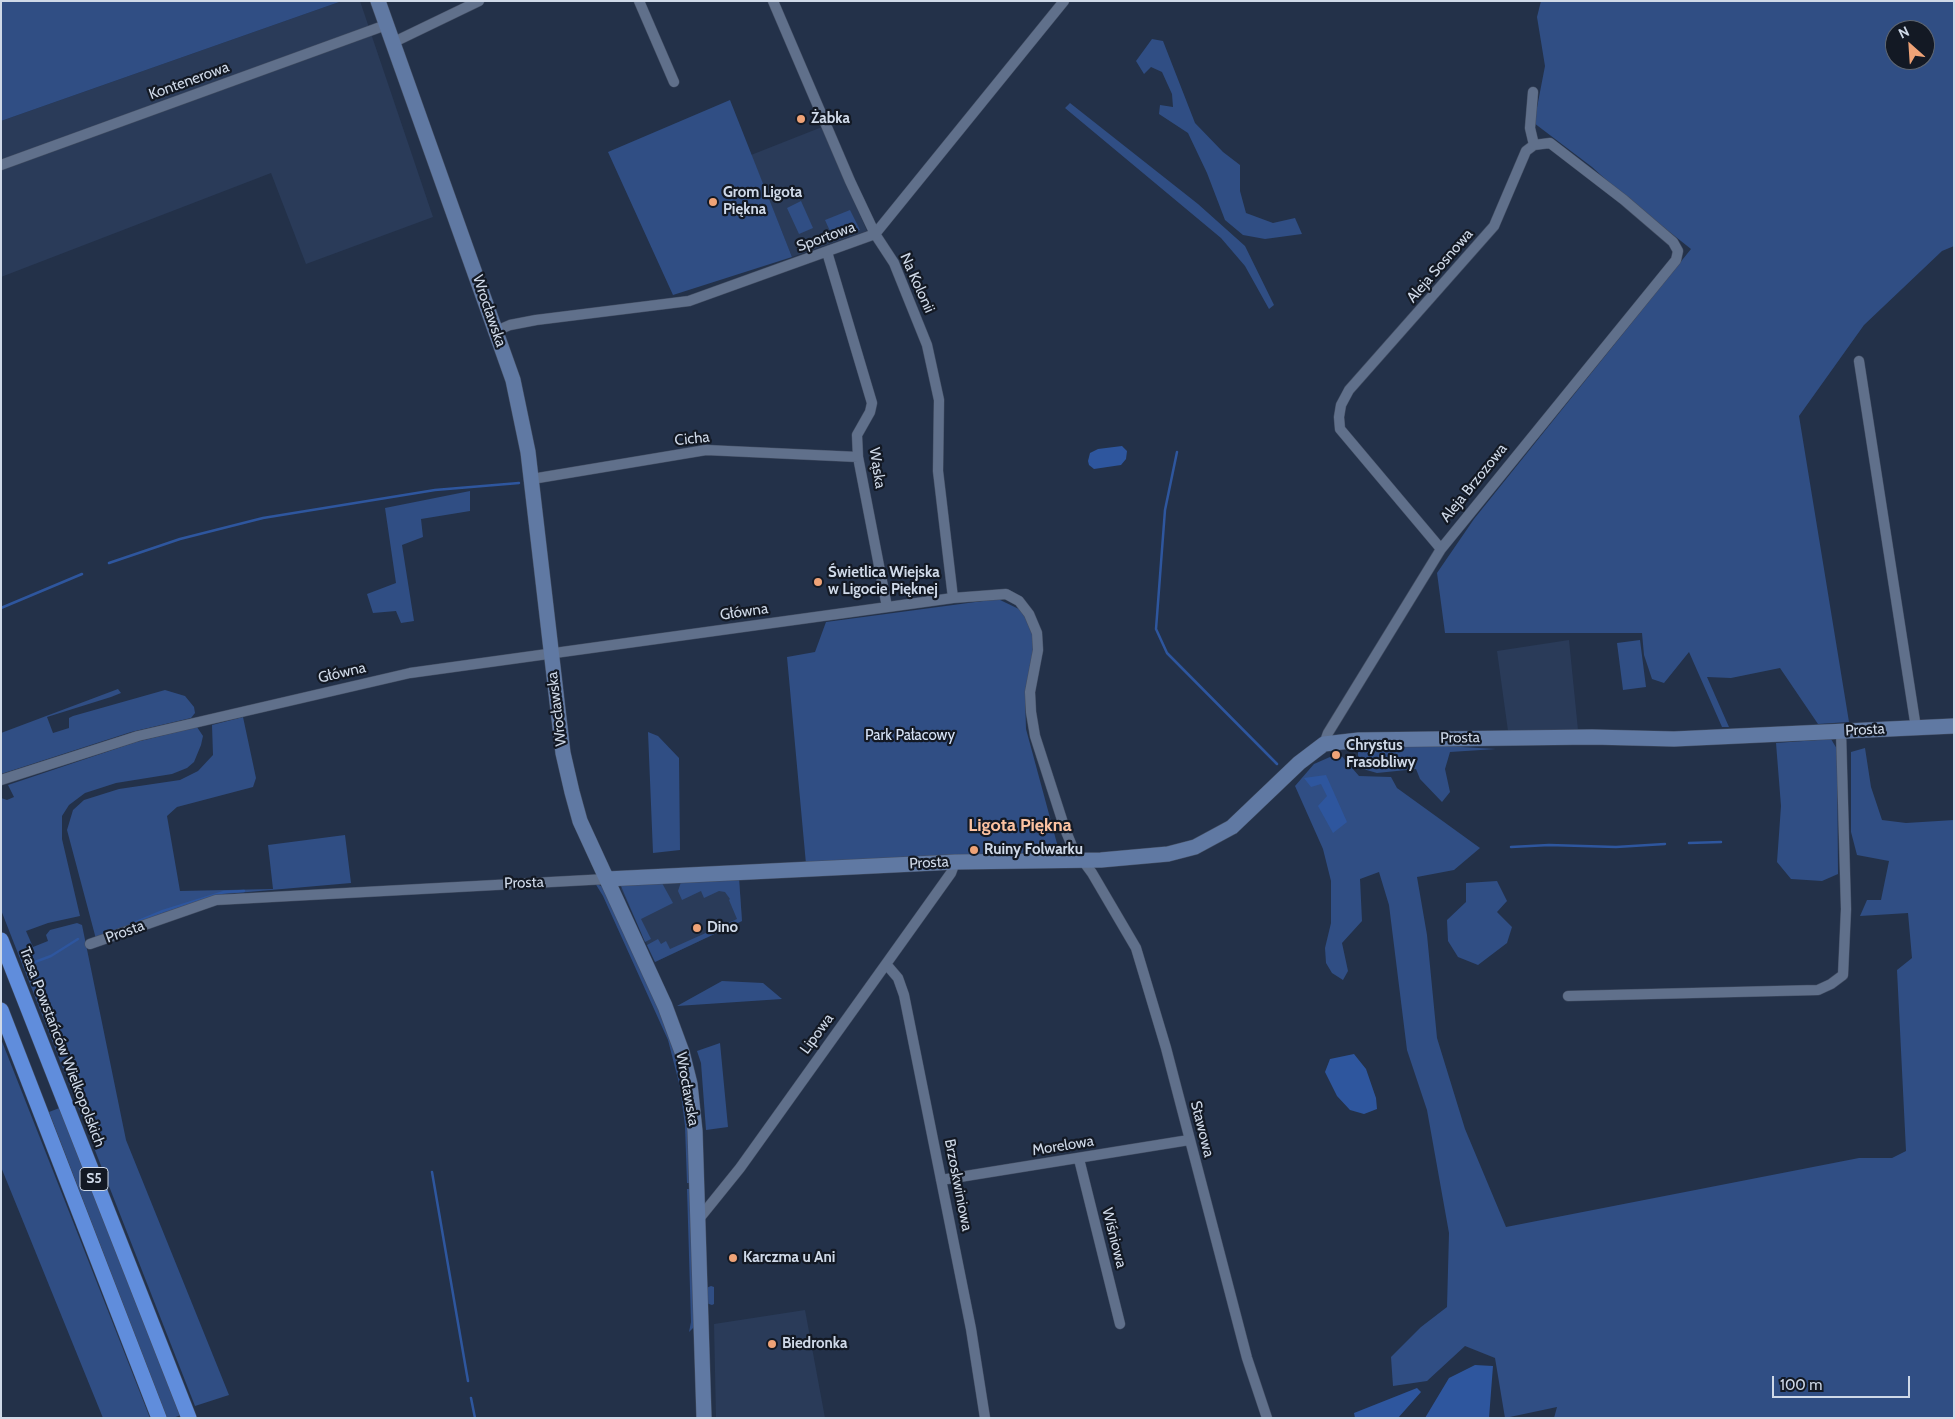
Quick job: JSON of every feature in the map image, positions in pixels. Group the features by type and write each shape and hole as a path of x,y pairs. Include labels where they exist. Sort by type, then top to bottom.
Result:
{"highway":[{"name":"Trasa Powstańców Wielkopolskich","path":"1,940 189,1418"},
{"name":"S5","path":"1,1010 159,1418"}],"main road":[{"name":"Wrocławska","path":"378,1 513,380 532,479 550,653 563,753 580,820 668,1012 682,1052 690,1084 694,1124 704,1418"},
{"name":"Prosta","path":"607,879 955,862 1082,860 1152,856 1195,847 1232,828 1298,763 1324,744 1375,740 1572,737 1674,739 1954,726"}],"street":[{"path":"392,43 479,1"},
{"path":"639,1 674,82"},
{"name":"Na Kolonii","path":"773,1 875,234 894,263 927,345 936,380 939,426 938,471 953,598"},
{"name":"Sportowa","path":"496,331 510,325 536,320 689,301 875,234 1064,1"},
{"name":"Kontenerowa","path":"1,165 386,25"},
{"path":"1533,92 1530,128 1534,145"},
{"name":"Aleja Brzozowa","path":"1324,744 1328,733 1441,549 1676,260 1678,252 1673,242 1602,183 1550,143 1534,145"},
{"name":"Aleja Sosnowa","path":"1441,549 1340,429 1341,405 1349,390 1494,226 1522,157 1534,145"},
{"name":"Wąska","path":"827,252 872,403 870,412 857,435 858,457 887,607"},
{"path":"1859,361 1916,728"},
{"name":"Cicha","path":"532,479 706,450 858,457"},
{"name":"Główna","path":"2,780 138,736 410,673 953,598 1006,594 1019,601 1029,614 1037,633 1038,650 1030,692 1035,736 1065,829 1082,860"},
{"path":"1568,996 1818,990 1831,984 1843,974 1846,909 1841,732"},
{"name":"Stawowa","path":"1082,860 1131,936 1136,948 1248,1358 1267,1418"},
{"name":"Lipowa","path":"698,1220 740,1168 951,873 955,862"},
{"name":"Prosta","path":"90,944 216,900 607,879"},
{"name":"Brzoskwiniowa","path":"886,964 898,978 904,995 974,1346 985,1418"},
{"name":"Morelowa","path":"942,1180 1189,1140"},
{"name":"Wiśniowa","path":"1079,1159 1120,1324"}],"shaded area":[{"path":"342,1 360,1 433,217 306,264 271,173 1,277 1,121"},
{"path":"822,127 867,231 792,257 751,155"},
{"path":"1122,446 1127,451 1126,459 1121,465 1094,469 1089,465 1090,453 1098,449"},
{"path":"1569,640 1578,730 1508,731 1497,651"},
{"path":"1326,775 1347,822 1333,833 1318,806 1327,796 1321,784 1311,787 1304,778"},
{"path":"739,878 742,921 655,962 621,889 622,885"},
{"path":"1354,1054 1366,1069 1376,1098 1377,1109 1364,1114 1350,1110 1337,1096 1325,1072 1330,1059"},
{"path":"805,1310 825,1418 716,1418 714,1324"},
{"path":"1475,1365 1493,1366 1489,1418 1425,1418 1449,1378"},
{"path":"1417,1388 1421,1392 1398,1418 1355,1418 1354,1413"}],"green space":[{"path":"1,1 342,1 1,121"},
{"path":"1541,1 1954,1 1954,246 1942,251 1864,325 1799,416 1849,722 1818,724 1780,668 1731,678 1707,677 1729,727 1722,727 1689,652 1664,683 1652,679 1644,655 1642,633 1445,633 1437,573 1474,519 1691,249 1623,195 1592,167 1534,123 1545,66 1537,17"},
{"path":"1152,39 1163,41 1195,123 1223,152 1240,165 1240,191 1246,213 1273,223 1295,218 1302,234 1265,239 1243,235 1225,220 1207,173 1188,133 1159,114 1160,105 1173,107 1172,94 1162,72 1151,67 1144,74 1136,61"},
{"path":"730,100 792,257 673,295 608,152"},
{"path":"1070,103 1198,204 1245,246 1274,305 1269,309 1245,266 1221,238 1065,108"},
{"path":"801,201 813,228 799,234 787,208"},
{"path":"850,210 860,230 834,240 825,220"},
{"path":"470,491 470,511 421,519 423,537 402,545 414,621 401,623 396,611 373,613 367,594 396,583 385,508"},
{"name":"Park Pałacowy","path":"998,599 1021,610 1030,624 1035,641 1025,697 1026,729 1059,851 806,864 787,657 815,652 826,622"},
{"path":"1640,640 1646,687 1623,690 1617,643"},
{"path":"118,689 121,693 47,717 53,733 69,728 69,718 73,716 165,690 185,696 194,707 195,713 191,718 131,732 1,774 1,733"},
{"path":"243,717 256,778 253,787 177,807 167,816 180,891 273,889 268,845 345,835 351,883 225,894 96,939 67,830 73,810 84,800 119,789 180,780 198,771 213,755 212,725"},
{"path":"197,727 203,736 201,745 194,762 187,768 172,774 116,783 85,793 69,805 62,816 62,839 80,916 48,923 26,931 33,947 48,941 46,935 50,930 77,923 82,925 126,1140 229,1395 195,1406 1,910 1,798 7,800 14,797 8,785 136,742"},
{"path":"648,732 658,736 679,758 680,850 653,853"},
{"path":"1831,739 1837,749 1838,874 1822,881 1791,879 1777,862 1781,806 1776,743"},
{"path":"1426,745 1496,749 1450,752 1445,769 1450,792 1442,802 1420,779 1416,769 1377,773 1363,769 1358,760 1358,747"},
{"path":"1865,748 1871,787 1882,820 1906,823 1954,820 1954,1418 1554,1418 1557,1407 1505,1418 1495,1358 1465,1346 1427,1381 1393,1386 1391,1357 1421,1327 1447,1307 1449,1233 1427,1110 1407,1050 1389,905 1379,872 1360,879 1362,921 1342,943 1348,971 1343,980 1332,973 1326,963 1325,948 1331,923 1331,881 1323,849 1295,786 1314,764 1339,753 1359,776 1391,777 1397,788 1480,848 1454,870 1417,877 1427,935 1437,1038 1465,1129 1506,1227 1859,1158 1892,1158 1906,1151 1897,970 1912,958 1908,913 1860,916 1867,900 1881,900 1889,861 1857,855 1851,832 1851,752"},
{"path":"739,878 742,921 655,962 647,945 658,939 661,944 666,941 670,949 737,919 730,899 725,892 719,891 704,898 701,891 682,900 678,891 681,882"},
{"path":"1497,881 1507,901 1497,912 1512,927 1507,943 1478,965 1458,957 1448,941 1447,920 1466,902 1466,883"},
{"path":"595,883 603,887 665,1022 681,1073 688,1117 690,1183 687,1183 685,1126 680,1087 668,1040 603,896"},
{"path":"662,883 673,903 641,919 651,939 645,942 621,886"},
{"path":"722,981 763,983 782,999 677,1006"},
{"path":"1,1039 150,1418 103,1418 1,1167"},
{"path":"720,1043 728,1127 706,1130 701,1063 697,1051"},
{"path":"62,1107 181,1415 173,1418 167,1418 49,1112"},
{"path":"687,1189 691,1189 694,1327 689,1332 691,1322"},
{"path":"714,1287 714,1304 712,1305 706,1303 706,1288"}],"waterway":[{"path":"1177,452 1165,510 1156,629 1167,653 1277,764"},
{"path":"109,563 180,539 263,518 435,490 519,483"},
{"path":"1,608 82,574"},
{"path":"1689,843 1721,842"},
{"path":"1511,847 1549,845 1616,847 1665,844"},
{"path":"134,923 163,911 224,892 244,891"},
{"path":"24,966 51,956 78,939"},
{"path":"432,1172 468,1381"},
{"path":"471,1398 475,1418"}],"place":[{"name":"Żabka","path":"801,119"},
{"name":"Grom Ligota Piękna","path":"713,202"},
{"name":"Świetlica Wiejska w Ligocie Pięknej","path":"818,582"},
{"name":"Chrystus Frasobliwy","path":"1336,755"},
{"name":"Ruiny Folwarku","path":"974,850"},
{"name":"Dino","path":"697,928"},
{"name":"Karczma u Ani","path":"733,1258"},
{"name":"Biedronka","path":"772,1344"}],"district":[{"name":"Ligota Piękna","path":"1020,826"}]}
